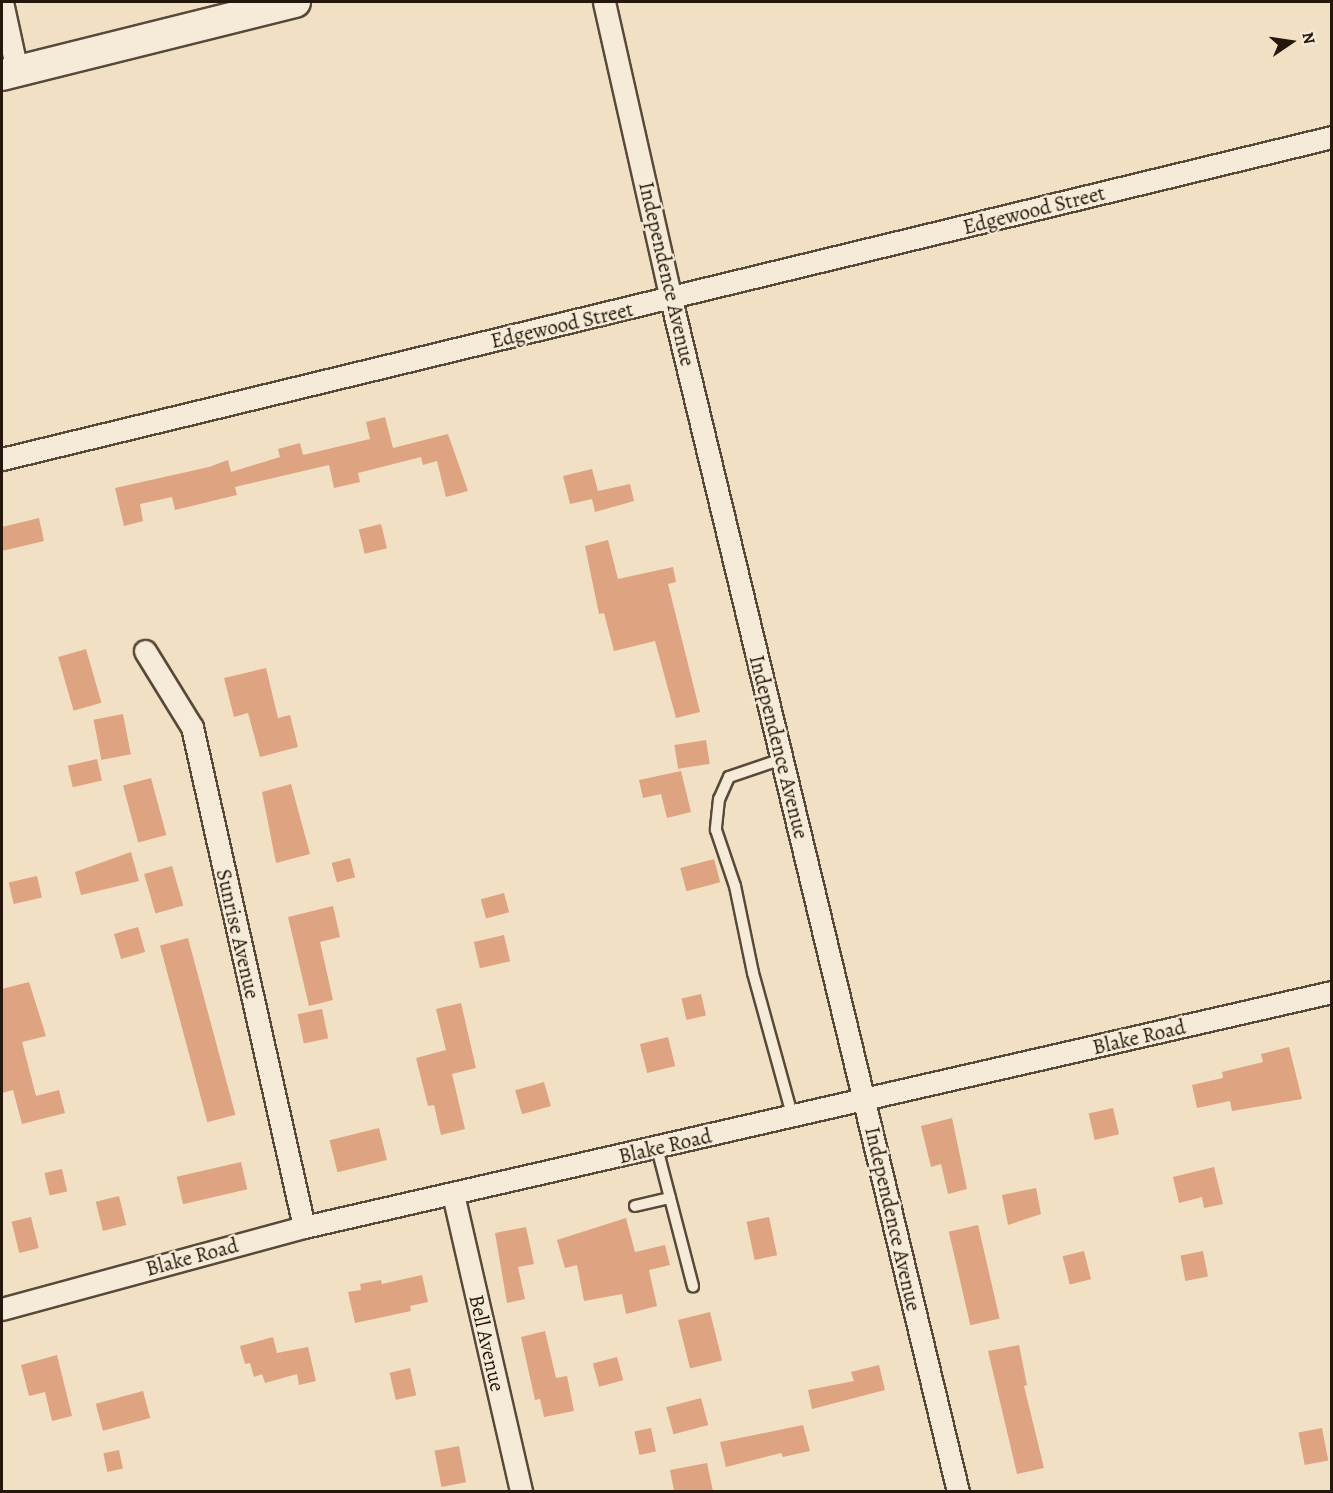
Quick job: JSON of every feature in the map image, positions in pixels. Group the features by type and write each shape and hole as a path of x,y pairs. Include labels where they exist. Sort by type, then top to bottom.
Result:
{"main road":[{"path":"9,73 295,2"}],"street":[{"path":"2,2 9,73"},
{"name":"Independence Avenue","path":"604,2 671,298 958,1491"},
{"name":"Edgewood Street","path":"2,459 1332,137"},
{"name":"Sunrise Avenue","path":"146,651 192,727 304,1227"},
{"name":"Blake Road","path":"2,1304 304,1227 793,1118 1332,992"},
{"name":"Bell Avenue","path":"453,1194 521,1491"}],"lane":[{"path":"782,759 729,777 719,799 716,831 735,886 753,973 793,1118"},
{"path":"657,1148 693,1286"},
{"path":"635,1206 670,1198"}],"building":[{"path":"385,417 393,448 448,434 468,491 446,497 437,461 423,465 421,457 358,473 360,482 334,488 329,465 235,487 237,495 175,510 172,497 140,504 143,521 124,526 115,488 209,467 228,460 231,472 280,457 278,449 300,443 303,455 370,439 366,422"},
{"path":"592,469 598,491 630,484 634,501 595,512 592,499 570,504 563,476"},
{"path":"39,518 44,541 2,551 2,527"},
{"path":"381,524 387,548 365,554 359,530"},
{"path":"608,540 618,579 673,567 676,582 668,584 700,712 676,718 655,641 614,651 604,613 599,614 585,546"},
{"path":"86,649 101,703 74,711 58,657"},
{"path":"266,668 278,718 290,715 298,747 260,757 248,713 234,717 224,678"},
{"path":"123,714 131,754 101,760 94,720"},
{"path":"706,740 710,764 678,769 674,745"},
{"path":"97,759 102,780 73,787 68,766"},
{"path":"681,771 691,812 667,818 661,794 643,798 639,780"},
{"path":"151,778 166,835 138,842 123,786"},
{"path":"291,784 310,854 276,863 262,792"},
{"path":"131,852 139,881 81,895 75,872"},
{"path":"350,858 355,877 337,882 332,863"},
{"path":"714,859 720,882 686,891 680,868"},
{"path":"172,866 183,905 155,913 144,874"},
{"path":"37,876 42,897 14,904 9,883"},
{"path":"504,893 509,912 486,919 481,899"},
{"path":"333,906 340,937 320,942 333,1000 309,1006 288,917"},
{"path":"138,927 145,952 121,959 114,934"},
{"path":"504,935 510,961 480,968 474,942"},
{"path":"188,938 235,1115 207,1122 160,946"},
{"path":"29,982 46,1036 22,1042 36,1096 59,1090 65,1113 22,1124 13,1090 2,1093 2,989"},
{"path":"701,994 706,1015 686,1020 682,998"},
{"path":"461,1003 476,1068 452,1074 465,1129 441,1135 434,1105 428,1106 416,1058 446,1050 436,1009"},
{"path":"322,1009 328,1038 304,1044 298,1014"},
{"path":"668,1037 675,1066 647,1073 640,1044"},
{"path":"1289,1047 1302,1099 1232,1111 1230,1101 1197,1108 1192,1085 1223,1078 1222,1072 1263,1062 1261,1054"},
{"path":"544,1082 551,1106 522,1114 515,1090"},
{"path":"1113,1108 1119,1134 1095,1140 1089,1114"},
{"path":"952,1118 967,1189 948,1194 941,1164 931,1167 921,1126"},
{"path":"379,1128 387,1160 337,1172 330,1140"},
{"path":"241,1162 247,1189 183,1204 177,1177"},
{"path":"1214,1167 1223,1204 1204,1208 1202,1197 1179,1203 1173,1177"},
{"path":"62,1169 67,1191 50,1195 44,1173"},
{"path":"1036,1188 1041,1214 1008,1225 1002,1195"},
{"path":"119,1196 126,1225 103,1231 96,1202"},
{"path":"31,1217 39,1248 19,1253 12,1222"},
{"path":"769,1217 777,1255 755,1260 747,1222"},
{"path":"626,1218 635,1252 665,1245 670,1265 649,1270 657,1306 626,1314 622,1294 584,1301 577,1265 565,1268 557,1240"},
{"path":"978,1225 1000,1319 970,1325 949,1232"},
{"path":"526,1227 534,1264 518,1267 525,1299 507,1303 495,1233"},
{"path":"1084,1251 1091,1279 1070,1284 1063,1256"},
{"path":"1203,1251 1208,1277 1185,1281 1180,1255"},
{"path":"422,1275 428,1302 410,1306 411,1311 355,1323 348,1292 361,1290 360,1284 381,1280 382,1284"},
{"path":"710,1312 722,1361 690,1368 678,1320"},
{"path":"545,1331 556,1378 567,1376 574,1411 544,1417 540,1399 535,1400 521,1337"},
{"path":"273,1337 277,1353 308,1347 316,1381 299,1385 297,1374 265,1383 262,1374 254,1377 250,1363 245,1364 240,1346"},
{"path":"1019,1345 1027,1385 1024,1386 1044,1468 1017,1474 988,1351"},
{"path":"57,1355 72,1416 52,1421 45,1392 29,1396 21,1365"},
{"path":"617,1357 623,1380 599,1387 593,1363"},
{"path":"879,1365 885,1390 812,1409 808,1390 854,1381 851,1372"},
{"path":"410,1368 416,1395 396,1400 390,1373"},
{"path":"143,1391 150,1418 103,1431 96,1404"},
{"path":"701,1398 708,1425 673,1434 666,1407"},
{"path":"803,1425 810,1451 783,1457 781,1453 726,1467 720,1442"},
{"path":"651,1428 656,1451 639,1455 634,1432"},
{"path":"1322,1428 1328,1460 1305,1465 1298,1433"},
{"path":"459,1446 466,1482 442,1487 434,1451"},
{"path":"119,1450 123,1469 107,1472 103,1453"},
{"path":"707,1463 713,1491 674,1491 670,1470"}]}
